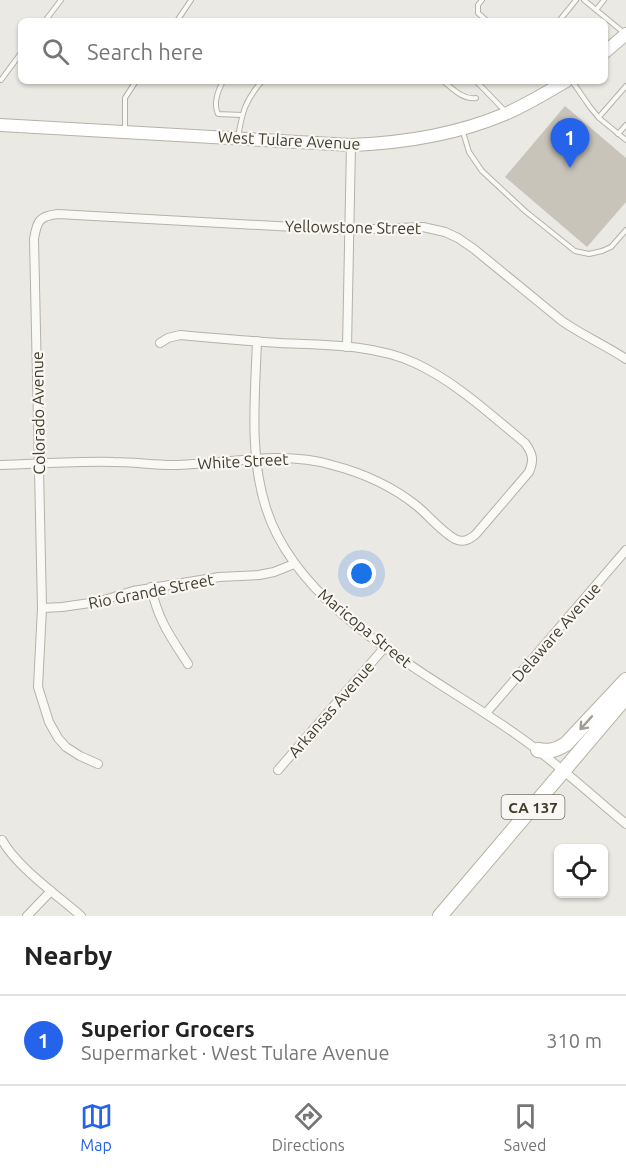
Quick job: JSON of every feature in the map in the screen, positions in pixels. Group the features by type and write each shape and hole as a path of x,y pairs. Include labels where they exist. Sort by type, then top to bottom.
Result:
{"main road":[{"path":"608,49 626,34"},
{"name":"West Tulare Avenue","path":"0,125 351,145 404,141 461,128 507,113 543,95 557,84"},
{"path":"538,750 548,752 566,744 626,680"},
{"name":"CA 137","path":"440,916 626,697"}],"street":[{"path":"160,343 180,335 347,347 351,145"},
{"name":"Yellowstone Street","path":"40,219 47,215 58,214 349,230 423,227 445,232 474,249 561,321 626,359"},
{"name":"Colorado Avenue","path":"40,219 36,226 34,239 42,608 38,687 49,722 58,738 66,747 98,764"},
{"name":"Maricopa Street","path":"257,341 254,433 259,483 271,523 294,564 330,604 385,647 538,750 626,824"},
{"name":"White Street","path":"0,465 114,462 174,465 289,458 308,459 367,477 404,496 454,538 462,541 469,540 529,472 533,459 532,452 525,443 434,373 414,362 392,355 347,347"},
{"name":"Delaware Avenue","path":"486,713 626,550"},
{"name":"Rio Grande Street","path":"42,608 90,603 151,587 219,577 259,575 294,564"},
{"path":"151,587 165,628 188,664"},
{"name":"Arkansas Avenue","path":"278,770 385,647"},
{"path":"2,840 8,851 19,862 81,916"},
{"path":"27,916 51,891"}],"lane":[{"path":"47,18 61,0"},
{"path":"179,18 191,0"},
{"path":"482,0 478,5 478,13 484,18"},
{"path":"561,18 576,0"},
{"path":"584,0 606,18"},
{"path":"596,10 604,0"},
{"path":"608,20 626,34"},
{"path":"1,80 18,57"},
{"path":"124,132 124,98 134,84"},
{"path":"222,84 215,107 218,114 242,115"},
{"path":"238,138 242,115 251,94 259,84"},
{"path":"447,84 463,96 470,99 476,98"},
{"path":"479,84 507,113"},
{"path":"574,84 599,118 626,140"},
{"path":"599,118 626,86"},
{"path":"618,134 626,125"},
{"path":"461,128 469,152 482,171 525,211 575,251 589,254 602,251 611,247 626,230"}],"building":[{"path":"565,106 626,158 626,202 587,247 505,177"}],"place":[{"name":"Superior Grocers","path":"570,168"}]}
